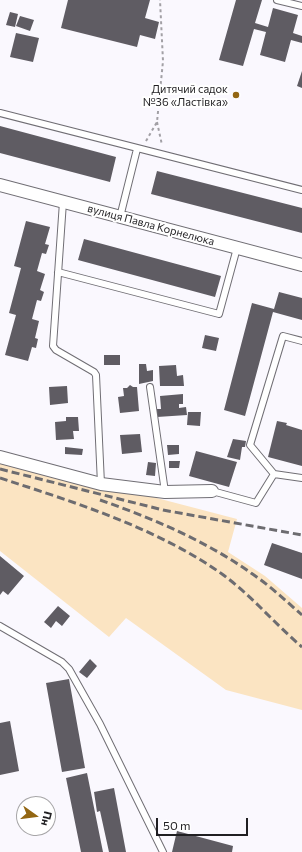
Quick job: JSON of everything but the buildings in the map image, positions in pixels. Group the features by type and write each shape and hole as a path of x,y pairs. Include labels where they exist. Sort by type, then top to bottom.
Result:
{"street":[{"name":"вулиця Павла Корнелюка","path":"0,185 302,265"},
{"path":"0,457 101,484 165,492 212,491"}],"lane":[{"path":"277,0 302,6"},
{"path":"0,113 139,150 302,190"},
{"path":"120,217 139,150"},
{"path":"63,202 54,346 56,350 94,372 96,375 101,484"},
{"path":"58,272 219,314 237,248"},
{"path":"302,341 282,336 250,445 274,474 302,478"},
{"path":"150,387 165,492"},
{"path":"212,491 256,503 274,474"},
{"path":"0,626 62,662 70,669 100,724 163,852"}],"path":[{"path":"160,0 163,61 157,122 165,156"},
{"path":"139,150 157,122"}],"shaded area":[{"path":"0,457 237,519 228,552 265,576 302,608 302,710 226,690 126,618 109,637 0,551"}],"railway":[{"path":"0,469 163,510 302,535"},
{"path":"0,478 114,518 170,543 197,558 233,582 302,647"},
{"path":"100,500 139,514 178,531 234,561 277,593 302,615"}],"place":[{"name":"Дитячий садок №36 «Ластівка»","path":"236,95"}]}
